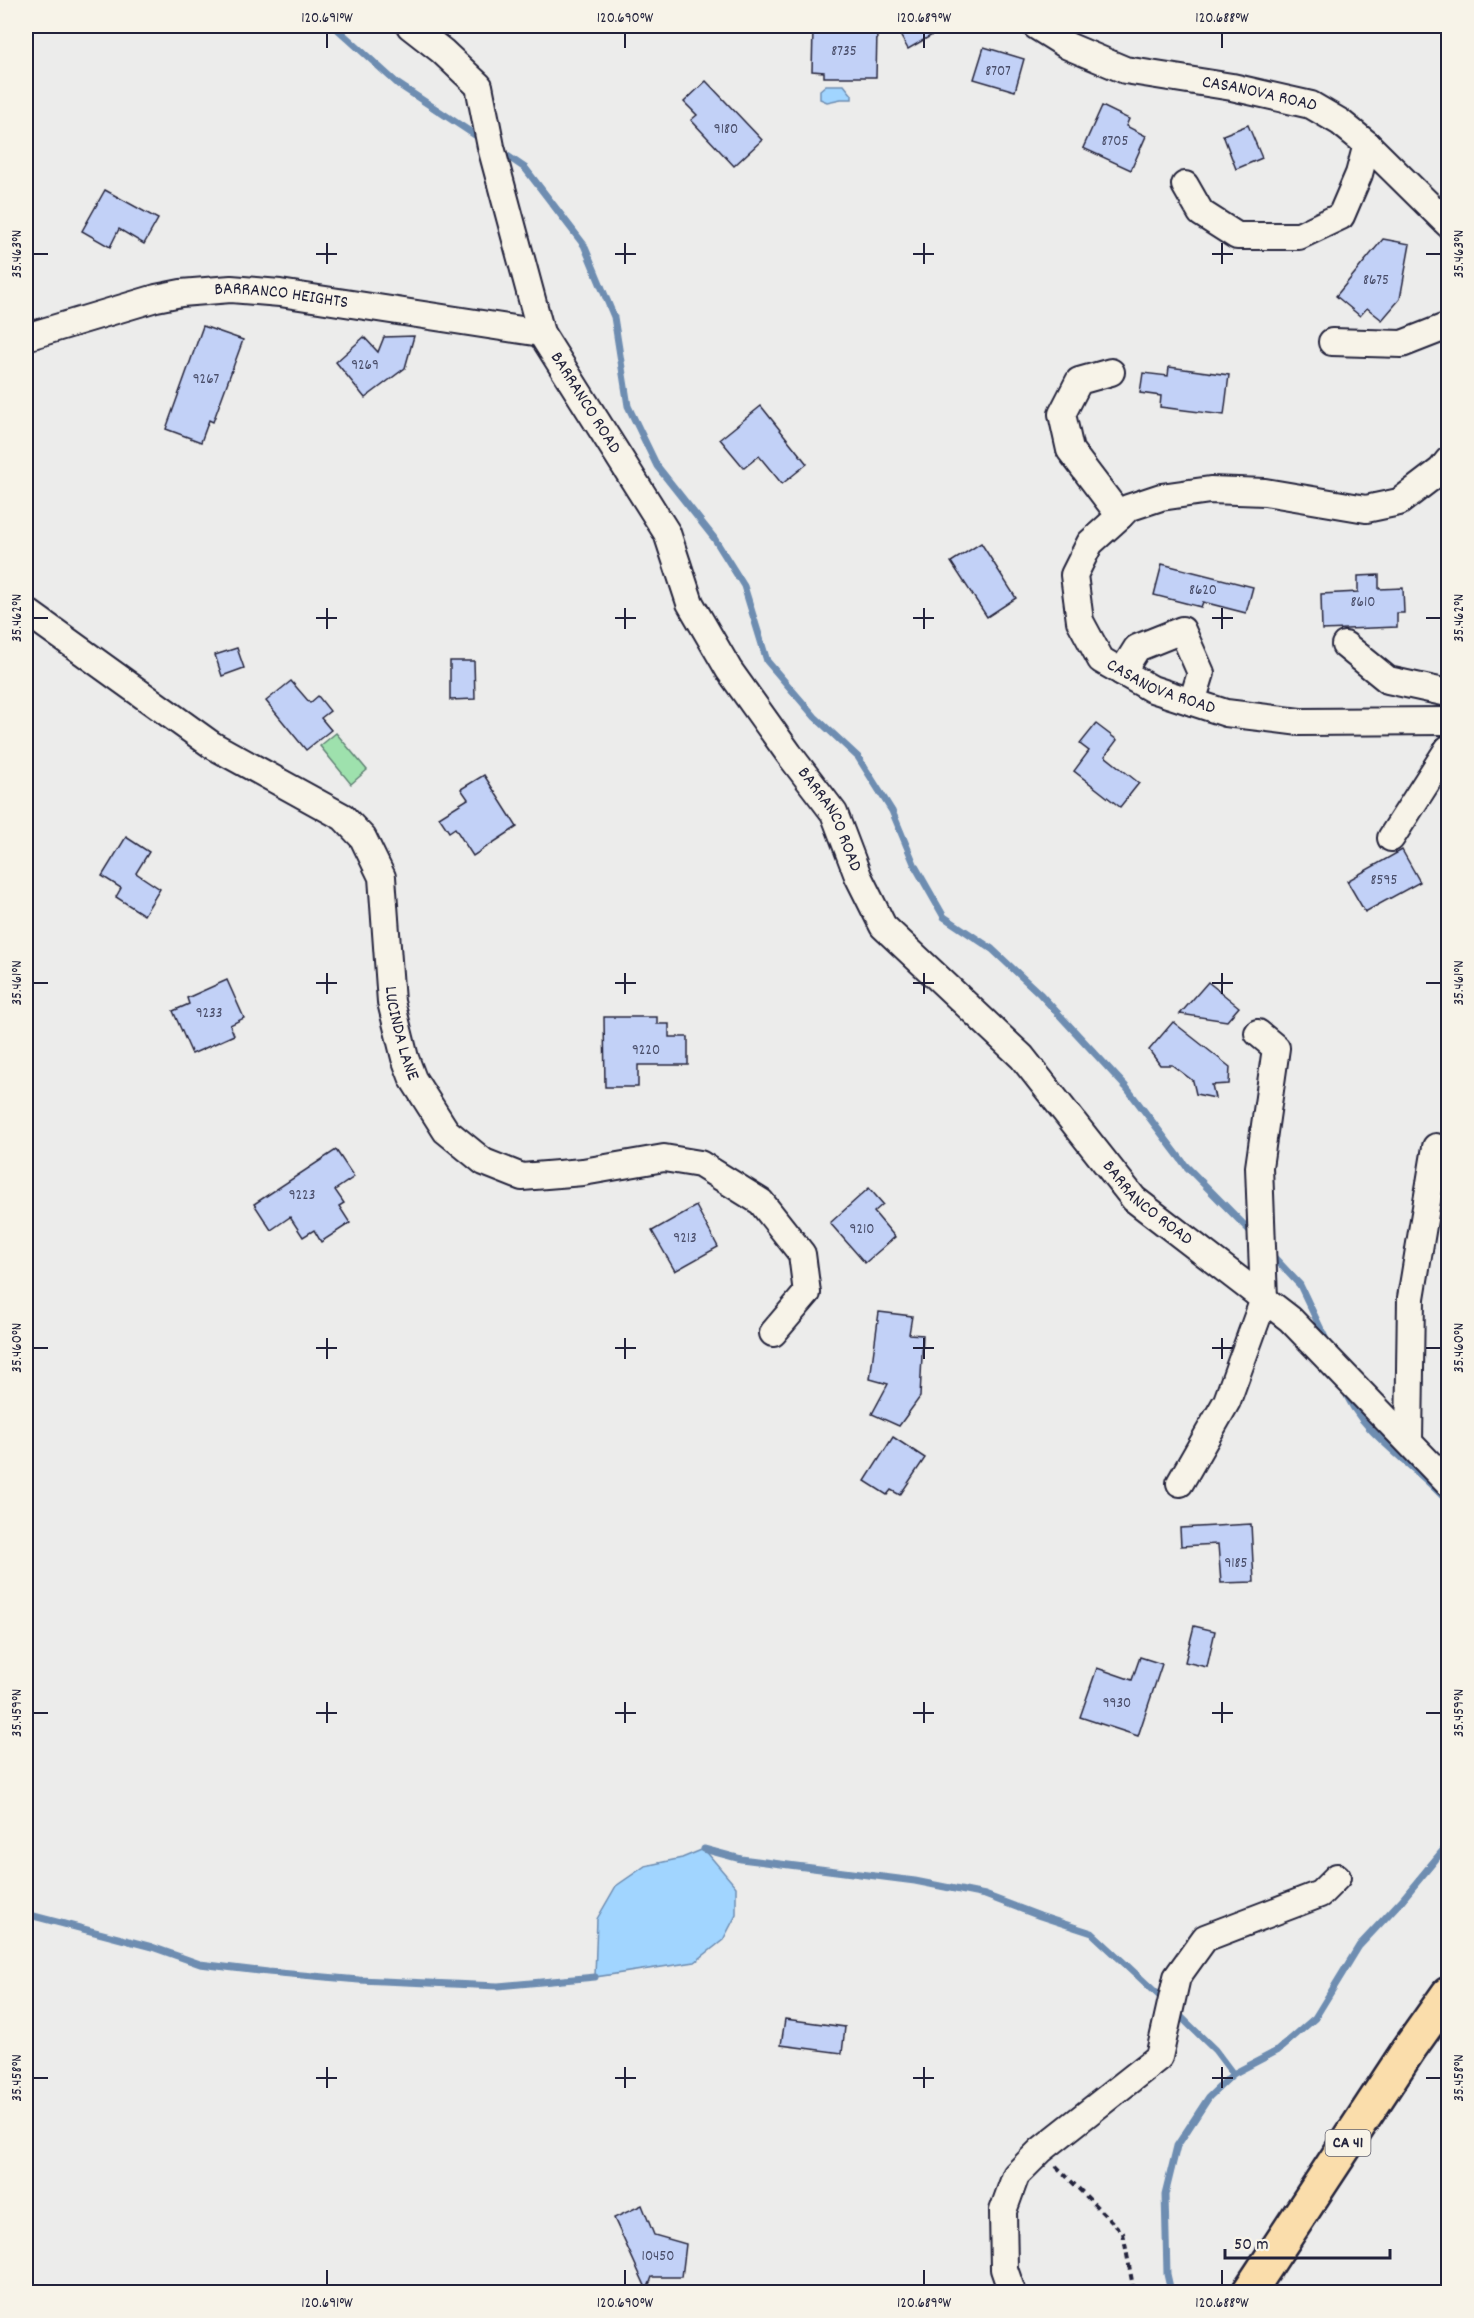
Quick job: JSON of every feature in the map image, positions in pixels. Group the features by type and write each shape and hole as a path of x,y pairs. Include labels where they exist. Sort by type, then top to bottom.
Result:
{"main road":[{"name":"CA 41","path":"1249,2292 1409,2049 1449,1994"}],"street":[{"name":"BARRANCO ROAD","path":"410,26 442,51 479,86 491,147 541,333 667,533 690,603 729,670 834,813 858,876 883,926 1022,1057 1134,1199 1290,1319 1449,1483"},
{"name":"CASANOVA ROAD","path":"1036,26 1068,46 1125,70 1232,87 1311,105 1340,122 1367,144 1449,224"},
{"path":"1185,185 1201,213 1237,236 1299,236 1341,216 1359,174 1367,144"},
{"name":"BARRANCO HEIGHTS","path":"26,337 156,298 189,292 231,289 280,293 541,333"},
{"path":"1332,342 1402,344 1449,326"},
{"path":"1111,372 1079,381 1062,414 1070,450 1120,516"},
{"name":"CASANOVA ROAD","path":"1449,461 1441,470 1399,502 1366,509 1265,492 1210,490 1161,497 1128,508 1090,543 1074,575 1080,621 1101,660 1152,689 1227,713 1300,722 1449,721"},
{"name":"LUCINDA LANE","path":"26,611 212,745 343,817 363,838 382,877 391,1002 405,1058 413,1079 446,1131 484,1162 522,1177 583,1172 664,1158 700,1164 761,1203 802,1254 807,1293 773,1334"},
{"path":"1122,672 1137,648 1182,630 1201,673 1192,702"},
{"path":"1345,645 1388,680 1449,693"},
{"path":"1391,838 1449,750"},
{"path":"1180,1483 1227,1401 1264,1299 1259,1167 1276,1048 1258,1033"},
{"path":"1408,1442 1411,1298 1436,1147"},
{"path":"1012,2292 1004,2269 1003,2211 1016,2175 1041,2150 1159,2057 1177,1977 1205,1938 1320,1894 1337,1877"}],"path":[{"path":"1041,2150 1123,2233 1134,2292"}],"green space":[{"path":"336,733 367,770 351,784 320,746"}],"water":[{"path":"826,85 844,85 852,95 852,99 827,102 820,99 820,90"},
{"path":"704,1849 736,1887 736,1915 723,1940 695,1962 595,1977 597,1919 616,1886 645,1866 682,1858"}],"building":[{"path":"895,26 948,26 908,49"},
{"path":"813,31 877,32 876,77 824,77 824,72 812,71"},
{"path":"984,47 1024,59 1015,91 974,79"},
{"path":"706,81 762,140 734,166 691,120 697,115 684,102"},
{"path":"1102,106 1129,119 1126,126 1146,136 1131,170 1083,148"},
{"path":"1248,125 1262,158 1236,169 1223,135"},
{"path":"105,190 158,219 144,244 119,229 110,247 82,231"},
{"path":"1383,239 1410,244 1400,299 1382,320 1367,308 1360,316 1336,296"},
{"path":"203,326 243,340 213,422 209,420 201,442 166,429"},
{"path":"414,336 405,368 365,398 336,362 364,337 378,352 384,337"},
{"path":"1169,367 1229,375 1224,415 1160,407 1161,396 1140,393 1143,373 1168,376"},
{"path":"761,406 807,464 782,484 759,456 744,468 720,439"},
{"path":"981,543 1016,598 987,617 951,562"},
{"path":"1162,564 1253,587 1246,613 1203,602 1201,607 1154,595"},
{"path":"1379,575 1379,589 1403,588 1404,613 1397,613 1397,627 1322,630 1321,594 1358,592 1358,576"},
{"path":"237,648 244,668 222,676 215,655"},
{"path":"450,661 474,661 475,699 450,700"},
{"path":"291,681 310,703 318,696 330,711 321,718 331,730 306,750 266,701"},
{"path":"1096,724 1117,740 1105,756 1139,783 1120,807 1074,771 1089,751 1080,744"},
{"path":"484,775 517,827 473,856 455,828 449,832 439,817 468,799 461,789"},
{"path":"126,837 149,852 136,873 160,889 144,915 116,897 121,888 102,876"},
{"path":"1402,850 1420,882 1365,912 1347,881"},
{"path":"227,980 244,1018 230,1025 234,1035 192,1054 173,1011 189,1004 187,998"},
{"path":"1208,982 1239,1007 1227,1021 1180,1014"},
{"path":"604,1017 657,1017 657,1024 669,1024 669,1037 688,1037 688,1065 638,1065 638,1087 605,1087"},
{"path":"1173,1022 1230,1067 1229,1084 1212,1085 1215,1098 1196,1094 1193,1081 1172,1065 1160,1065 1149,1050"},
{"path":"336,1150 354,1177 335,1190 344,1203 339,1206 350,1223 321,1242 314,1230 303,1237 290,1217 271,1230 254,1204"},
{"path":"869,1188 883,1204 874,1212 895,1237 865,1263 830,1223"},
{"path":"696,1206 718,1247 675,1271 652,1231"},
{"path":"879,1312 912,1316 909,1334 923,1335 920,1397 899,1426 872,1414 888,1384 870,1379"},
{"path":"893,1437 925,1458 900,1495 891,1490 887,1495 865,1481"},
{"path":"1251,1524 1254,1582 1221,1583 1218,1544 1181,1546 1180,1528"},
{"path":"1194,1626 1215,1631 1207,1667 1185,1662"},
{"path":"1140,1657 1162,1664 1138,1736 1080,1717 1097,1668 1132,1680"},
{"path":"785,2019 845,2027 842,2053 781,2045"},
{"path":"642,2205 654,2235 686,2244 682,2277 652,2277 647,2290 614,2218"}],"waterway":[{"path":"334,26 398,84 481,139"},
{"path":"500,151 525,168 584,245 614,317 628,406 657,466 714,538 744,586 767,661 815,717 858,757 892,811 915,866 944,917 992,949 1040,994 1126,1087 1186,1166 1255,1236"},
{"path":"1270,1253 1300,1285 1328,1344"},
{"path":"1344,1388 1351,1404 1375,1434 1448,1502"},
{"path":"1171,2292 1167,2274 1165,2195 1177,2146 1209,2097 1233,2074 1277,2051 1315,2018 1359,1946 1402,1900 1445,1848 1448,1841"},
{"path":"704,1849 741,1859 915,1881 985,1895 1092,1933 1166,2002"},
{"path":"26,1914 152,1947 200,1964 268,1972 359,1980 498,1986 595,1977"},
{"path":"1176,2012 1215,2050 1233,2074"}]}
